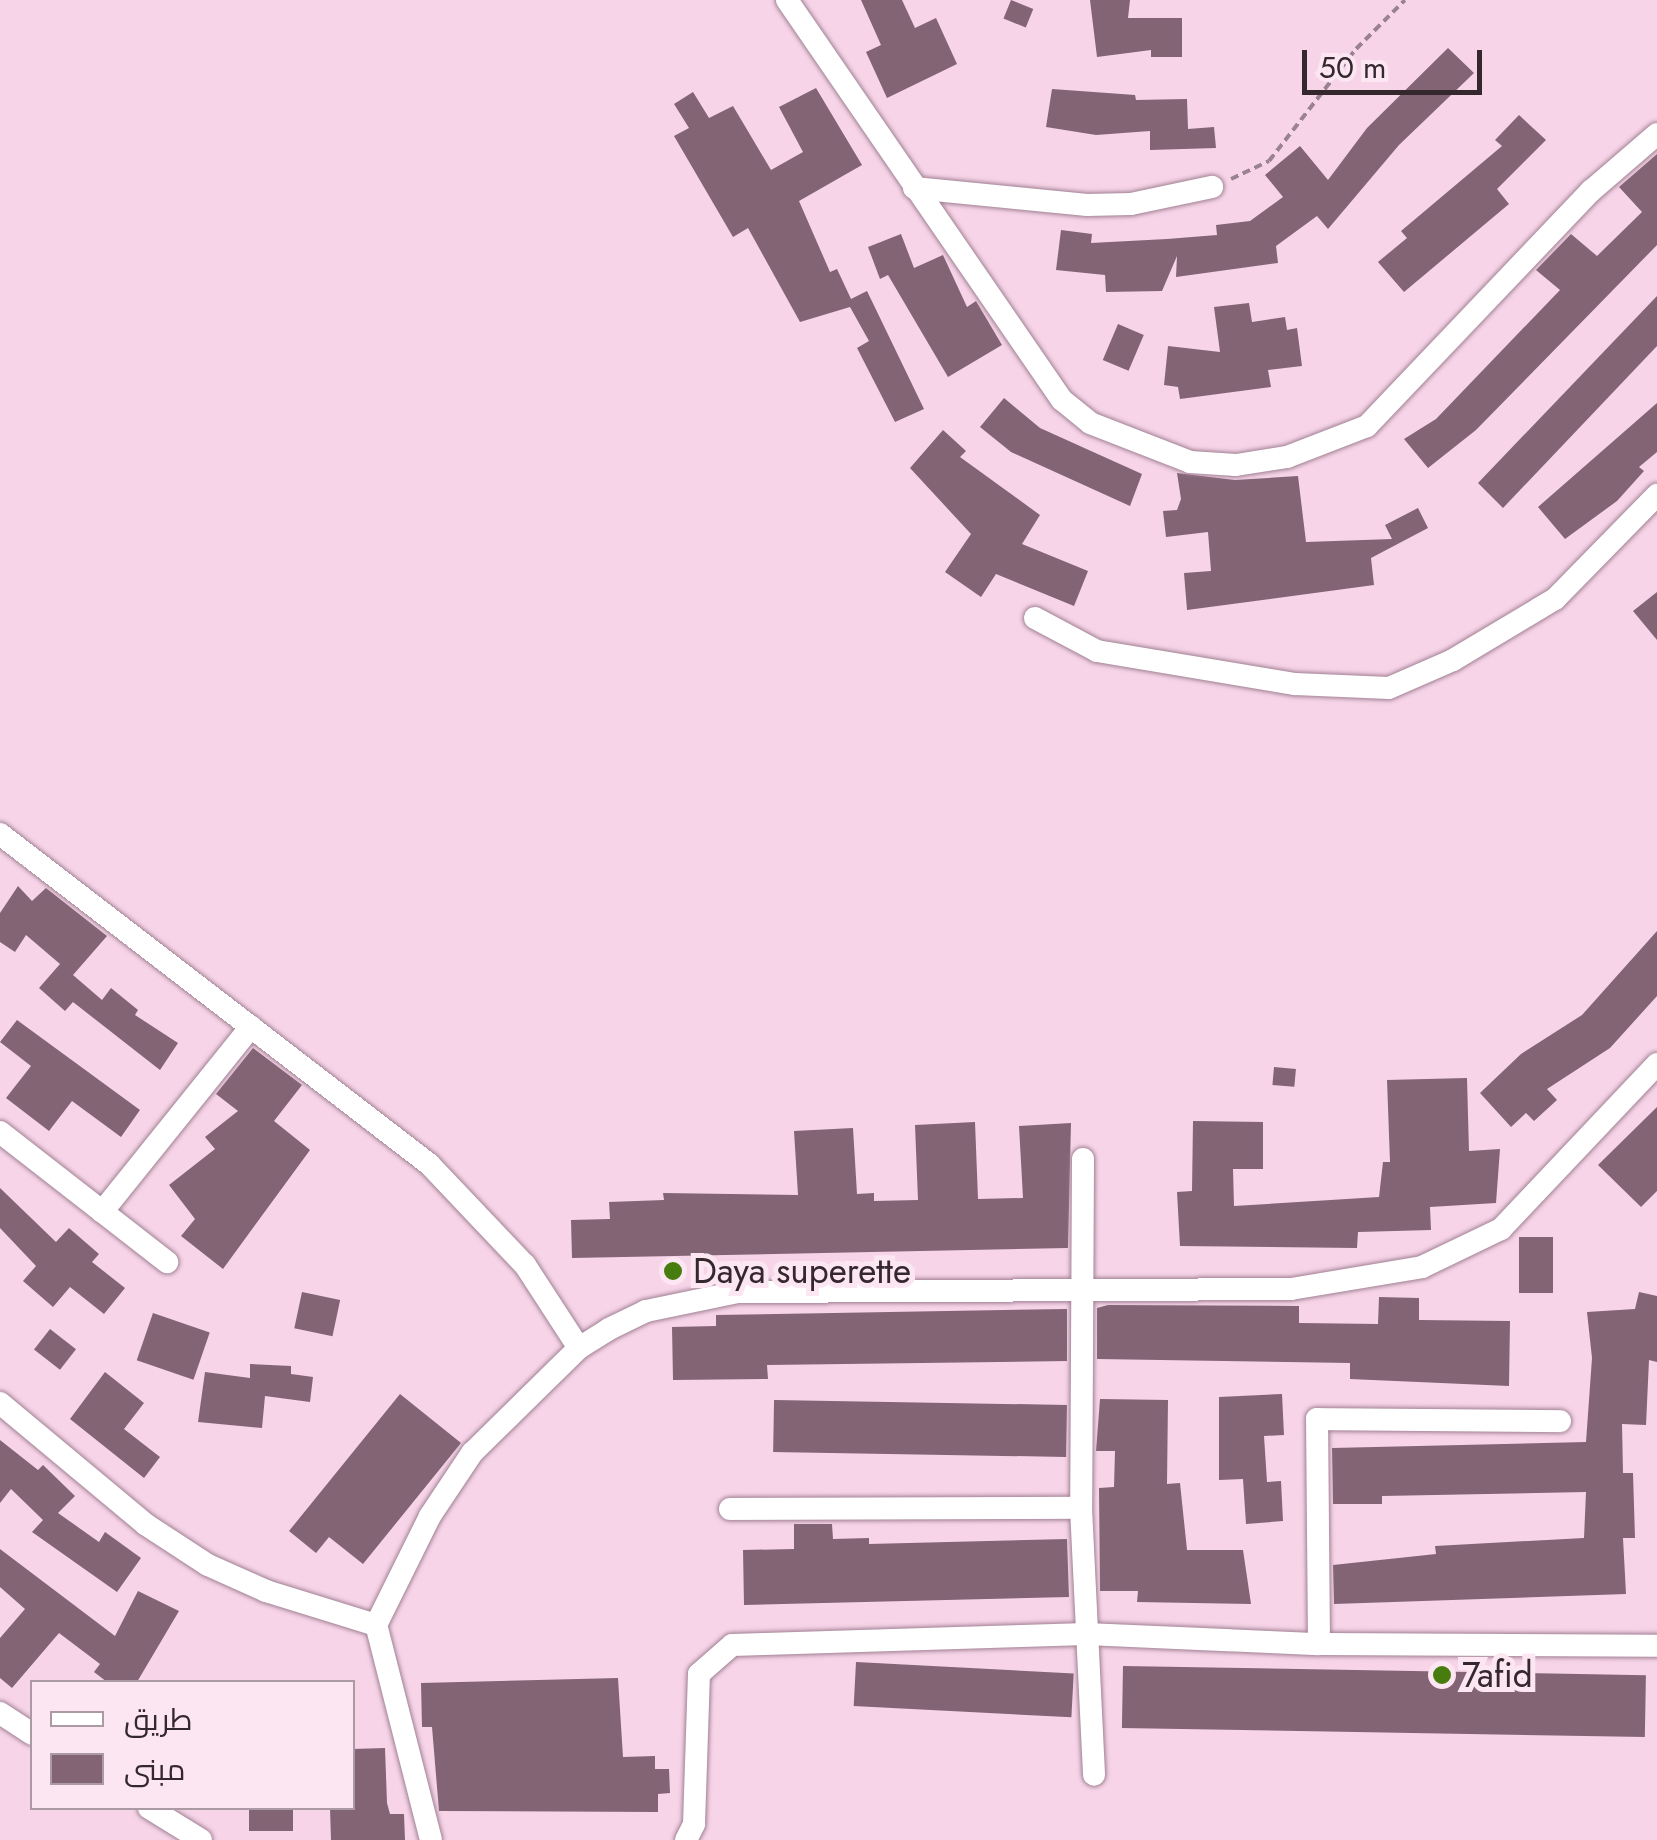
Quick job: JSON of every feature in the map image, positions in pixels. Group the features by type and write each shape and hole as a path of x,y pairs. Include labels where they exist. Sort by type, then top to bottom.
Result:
{"street":[{"path":"787,0 1062,400 1090,423 1138,446 1190,462 1236,465 1331,445 1367,426 1591,191 1657,134"},
{"path":"914,188 1087,205 1131,204 1212,186"},
{"path":"1034,618 1097,651 1295,684 1388,688 1453,660 1555,599 1657,496"},
{"path":"0,834 429,1164 480,1213 525,1265 580,1348"},
{"path":"102,1212 252,1027"},
{"path":"431,1840 376,1624 430,1516 472,1453 580,1348 646,1311 738,1292 1083,1286 1291,1289 1422,1267 1500,1229 1657,1064"},
{"path":"0,1132 166,1262"},
{"path":"1084,1159 1081,1508 1094,1775"},
{"path":"0,1404 146,1524 208,1565 376,1624"},
{"path":"1319,1644 1317,1420 1560,1422"},
{"path":"730,1509 1081,1508"},
{"path":"686,1840 694,1824 699,1674 732,1646 1086,1634 1319,1644 1657,1646"},
{"path":"0,1713 30,1733"},
{"path":"152,1810 201,1840"}],"path":[{"path":"1212,186 1269,160 1356,49 1404,0"}],"building":[{"path":"861,0 902,0 915,28 936,18 957,64 887,98 866,52 881,45"},
{"path":"1011,0 1033,9 1026,28 1004,19"},
{"path":"1090,0 1130,0 1128,18 1182,18 1182,57 1151,57 1151,50 1097,57"},
{"path":"1448,48 1474,73 1399,145 1328,229 1317,216 1276,246 1278,263 1176,277 1177,256 1162,291 1106,292 1105,275 1056,270 1061,230 1092,234 1091,243 1217,235 1216,225 1250,221 1283,197 1265,175 1300,146 1328,180 1367,128"},
{"path":"816,88 862,165 799,201 830,272 837,269 851,299 867,291 924,409 895,422 857,348 869,341 850,307 800,322 748,228 733,237 674,136 689,128 674,104 693,92 709,118 733,106 771,170 803,152 779,107"},
{"path":"1052,89 1135,95 1136,100 1187,99 1188,129 1214,127 1216,148 1150,150 1150,131 1096,135 1046,127"},
{"path":"1519,115 1546,140 1497,189 1509,204 1404,292 1378,262 1407,238 1401,231 1502,146 1495,140"},
{"path":"1657,154 1657,245 1476,430 1428,468 1404,439 1436,419 1560,290 1536,270 1571,234 1597,256 1642,212 1619,187"},
{"path":"901,234 914,268 943,255 967,307 976,301 1002,345 948,377 888,275 880,279 868,247"},
{"path":"1657,296 1657,346 1503,508 1478,483"},
{"path":"1249,303 1252,322 1285,317 1287,330 1297,328 1302,366 1268,370 1271,387 1180,399 1178,387 1164,385 1168,346 1220,352 1214,307"},
{"path":"1118,324 1144,335 1129,371 1103,360"},
{"path":"1004,398 1040,428 1142,474 1130,506 1011,452 980,427"},
{"path":"1657,403 1657,452 1639,467 1644,471 1617,501 1565,539 1538,507"},
{"path":"943,430 966,451 960,457 1040,515 1022,544 1088,571 1074,606 996,574 981,597 945,572 971,534 910,468"},
{"path":"1177,473 1235,480 1298,476 1306,542 1392,539 1385,525 1418,508 1428,528 1371,558 1374,585 1187,610 1184,573 1211,571 1208,532 1166,537 1163,511 1177,510 1181,499"},
{"path":"1657,592 1657,640 1633,611"},
{"path":"18,886 32,901 46,888 107,936 73,975 102,1000 111,988 138,1010 135,1015 178,1043 160,1070 73,1002 65,1011 39,988 60,964 26,935 15,952 0,942 0,913"},
{"path":"1657,931 1657,996 1610,1048 1547,1089 1557,1100 1534,1121 1526,1113 1511,1127 1480,1093 1521,1054 1582,1015"},
{"path":"17,1020 140,1110 121,1137 72,1101 49,1131 6,1098 31,1066 0,1042"},
{"path":"253,1048 302,1085 274,1121 310,1150 223,1269 181,1236 195,1219 169,1185 215,1149 205,1137 238,1111 216,1094"},
{"path":"1274,1067 1296,1069 1294,1087 1272,1085"},
{"path":"1467,1078 1469,1151 1500,1149 1496,1203 1430,1207 1431,1230 1358,1232 1357,1248 1180,1246 1177,1192 1192,1191 1193,1121 1263,1122 1263,1169 1233,1169 1234,1206 1379,1197 1383,1162 1390,1162 1387,1080"},
{"path":"1657,1107 1657,1191 1641,1207 1598,1165"},
{"path":"975,1122 978,1199 1023,1198 1019,1126 1071,1123 1068,1248 572,1258 571,1220 610,1219 609,1202 664,1200 663,1193 798,1195 794,1131 853,1128 857,1194 874,1193 874,1201 918,1200 915,1125"},
{"path":"0,1188 56,1242 69,1228 99,1254 92,1262 125,1288 104,1314 70,1287 53,1307 23,1281 36,1266 0,1228"},
{"path":"1519,1237 1553,1237 1553,1293 1519,1293"},
{"path":"302,1292 340,1300 332,1336 294,1328"},
{"path":"1639,1292 1657,1296 1657,1362 1649,1360 1646,1425 1622,1424 1623,1473 1633,1473 1635,1538 1623,1538 1626,1594 1334,1604 1333,1565 1436,1554 1435,1546 1584,1538 1586,1492 1382,1496 1382,1504 1333,1504 1332,1448 1586,1442 1592,1358 1587,1312 1635,1309"},
{"path":"1379,1297 1419,1298 1419,1320 1510,1321 1509,1386 1350,1379 1350,1363 1097,1359 1097,1308 1108,1305 1299,1306 1299,1323 1378,1324"},
{"path":"1067,1309 1067,1361 767,1365 768,1379 673,1380 672,1327 716,1326 716,1315"},
{"path":"153,1313 210,1333 193,1380 137,1360"},
{"path":"50,1329 76,1349 60,1370 34,1349"},
{"path":"250,1364 291,1366 291,1374 313,1377 310,1402 265,1396 262,1428 198,1422 205,1372 250,1378"},
{"path":"105,1372 144,1403 124,1429 160,1457 144,1478 70,1419"},
{"path":"400,1394 461,1443 363,1564 329,1537 316,1553 289,1531"},
{"path":"1282,1394 1284,1435 1264,1436 1267,1482 1281,1481 1283,1521 1246,1524 1243,1479 1219,1480 1219,1397"},
{"path":"1100,1399 1168,1400 1167,1484 1180,1483 1187,1550 1243,1550 1251,1604 1137,1602 1138,1591 1100,1591 1099,1488 1114,1487 1115,1451 1096,1451"},
{"path":"774,1400 1067,1405 1066,1457 773,1452"},
{"path":"0,1440 38,1470 43,1465 75,1496 58,1513 99,1542 105,1532 141,1558 117,1592 32,1532 43,1520 11,1489 0,1503"},
{"path":"794,1524 832,1524 833,1539 869,1538 869,1544 1067,1539 1069,1597 744,1605 743,1550 794,1549"},
{"path":"0,1549 115,1636 138,1591 179,1611 138,1680 104,1680 94,1672 100,1664 59,1633 12,1688 0,1678 0,1638 25,1609 0,1587"},
{"path":"856,1662 1074,1673 1071,1717 854,1706"},
{"path":"1123,1666 1646,1675 1645,1737 1122,1728"},
{"path":"618,1678 623,1757 655,1756 655,1769 669,1769 670,1793 658,1794 658,1812 439,1811 432,1727 422,1727 421,1683"},
{"path":"385,1748 387,1803 390,1814 404,1814 405,1840 331,1840 330,1810 355,1810 355,1749"},
{"path":"249,1810 293,1810 293,1831 249,1831"}],"place":[{"name":"Daya superette","path":"673,1271"},
{"name":"7afid","path":"1442,1675"}]}
